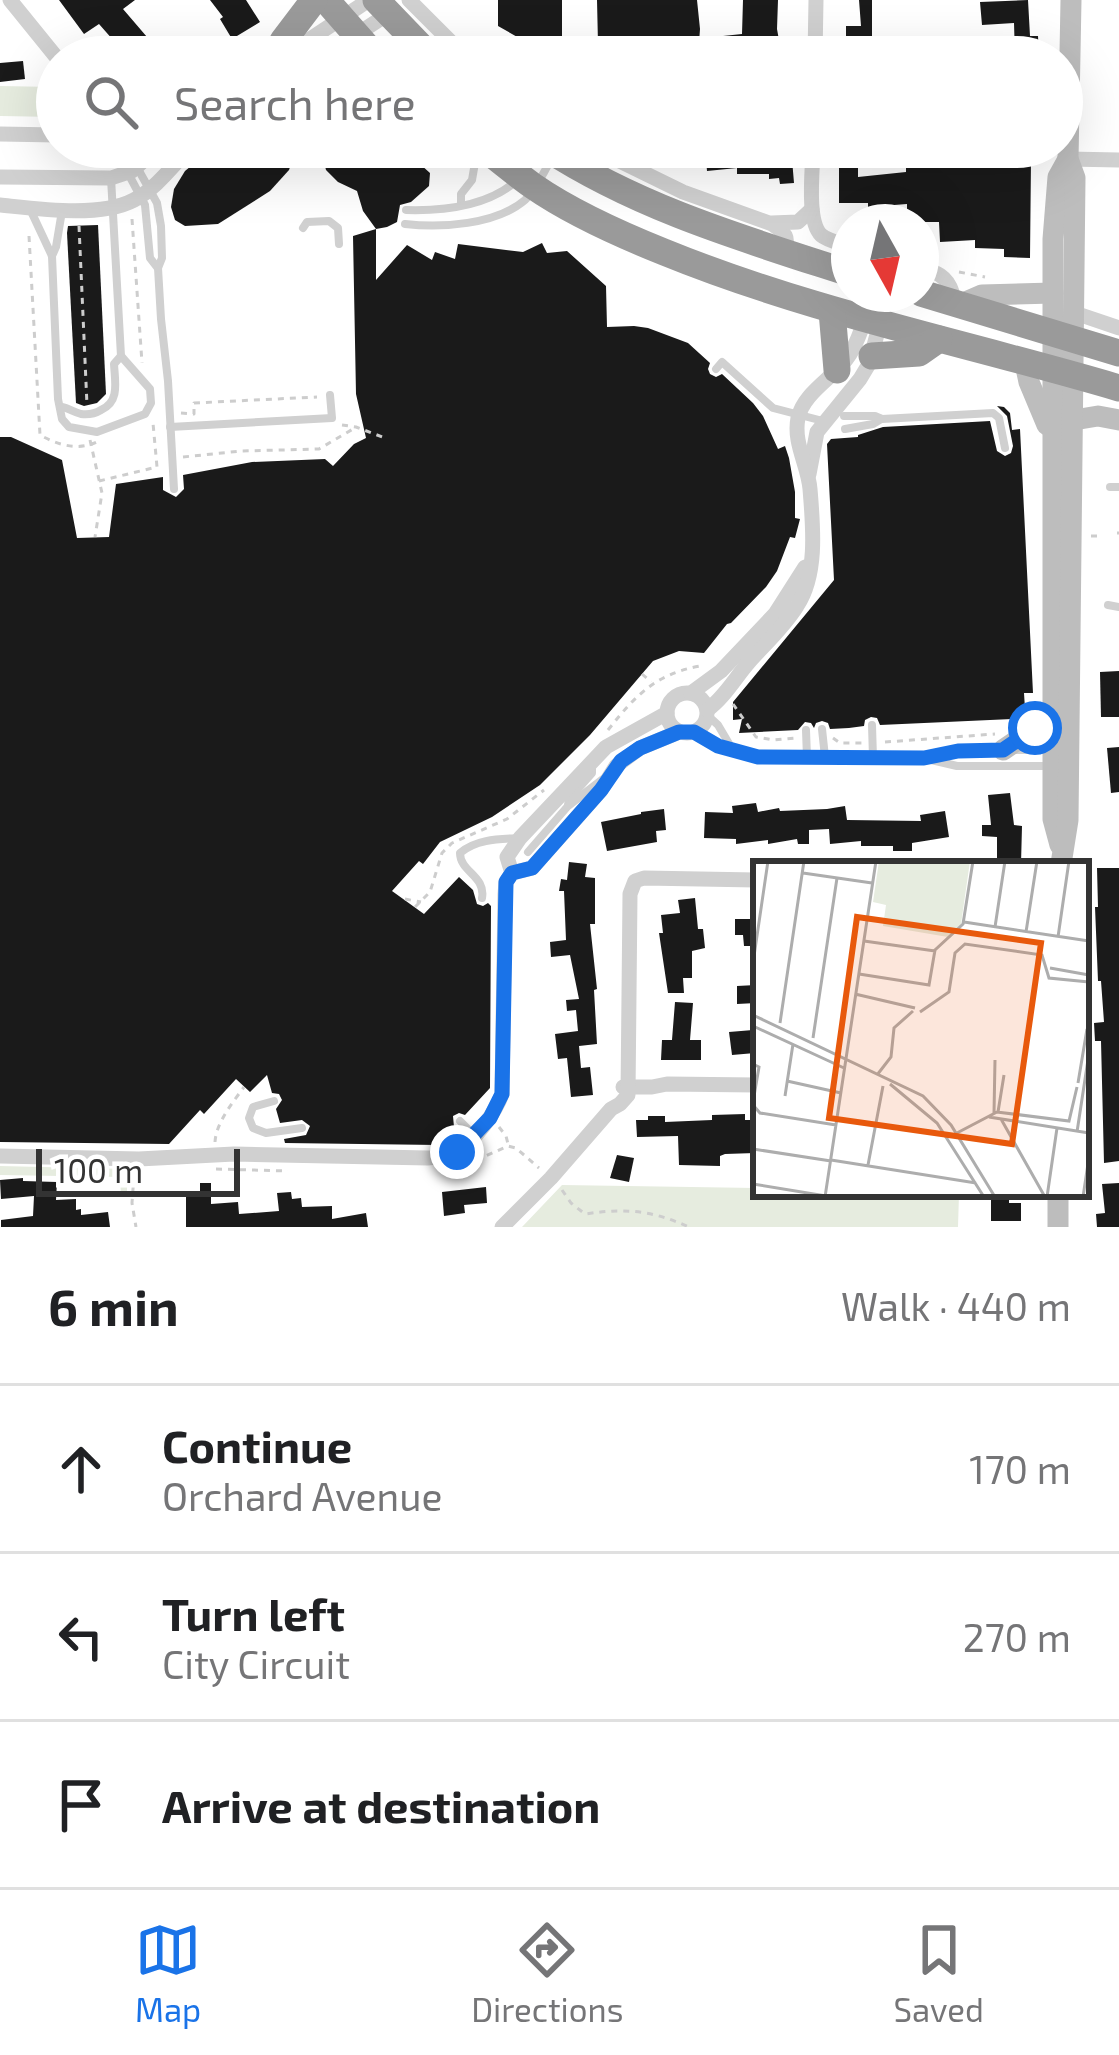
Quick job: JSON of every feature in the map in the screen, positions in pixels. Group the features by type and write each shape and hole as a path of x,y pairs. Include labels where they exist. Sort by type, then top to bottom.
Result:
{"highway":[{"path":"287,36 314,0"},
{"path":"385,3 413,36"},
{"path":"541,168 644,244 831,311"},
{"path":"546,168 831,267"},
{"path":"939,298 1062,319 1119,352"},
{"path":"832,312 837,370"},
{"path":"872,313 939,339 1119,388"},
{"path":"872,356 919,353 939,339"}],"street":[{"path":"10,0 39,36"},
{"path":"815,36 816,0"},
{"path":"1070,36 1071,0"},
{"path":"314,36 341,18 385,3 434,36"},
{"path":"0,134 36,135"},
{"path":"1083,159 1119,160"},
{"path":"0,177 125,173 132,168"},
{"path":"0,206 29,217 62,209 114,208 145,193 170,168"},
{"path":"634,168 683,192 772,224 784,232 794,255 824,238"},
{"path":"813,168 816,226 831,240"},
{"path":"1061,758 1054,711 1050,369 1062,319 1075,178 1071,168"},
{"path":"772,224 798,222 812,209"},
{"path":"939,274 955,303 982,295 1062,319 1119,328"},
{"path":"707,712 800,601 811,548 808,477 818,432 843,409 866,371 872,356 872,313"},
{"path":"808,477 800,454 799,416 810,396 852,350 872,313"},
{"path":"1050,369 1074,420 1061,758 1053,819 1061,857"},
{"path":"1074,420 1098,416 1119,420"},
{"path":"687,732 670,724 670,701 692,693 721,670 775,614 802,574 811,548"},
{"path":"512,873 532,868 629,755 704,725 707,712 702,699 692,693"},
{"path":"1008,741 1035,728 1054,711"},
{"path":"0,1156 139,1159 318,1150 443,1157 460,1150 474,1135 491,1100 502,1094 496,1072 498,937 505,887 512,873 507,857 524,845 611,744 667,713"},
{"path":"502,1227 628,1095 629,894 635,880 753,880"},
{"path":"627,1085 653,1079 667,1084 753,1085"}],"lane":[{"path":"461,205 461,194 475,168"},
{"path":"406,210 461,205 502,192 533,168"},
{"path":"405,224 469,223 520,203 536,168"},
{"path":"62,209 52,256 58,399 64,423 72,429 97,432 145,414 151,399 147,385 121,356 114,208 125,173 157,203 162,337 172,381 174,489"},
{"path":"29,217 52,256"},
{"path":"303,228 308,222 329,221 338,228 339,244"},
{"path":"62,407 88,414 108,407 115,396 114,364 121,356"},
{"path":"716,369 722,362 773,408 825,421"},
{"path":"170,427 332,418 330,396"},
{"path":"108,407 121,424"},
{"path":"882,418 845,434 843,409 882,418 993,413 999,418 1005,448"},
{"path":"707,712 731,748"},
{"path":"872,725 873,758"},
{"path":"687,732 758,757 924,758 1008,741 1061,758"},
{"path":"823,732 825,758"},
{"path":"806,733 807,758"},
{"path":"924,758 957,766 1061,758"},
{"path":"568,806 592,772 592,762"},
{"path":"482,898 483,888 461,863 460,853 488,840 524,845 600,779 607,778"},
{"path":"274,1101 253,1107 249,1118 253,1128 266,1133 302,1128"},
{"path":"460,1120 474,1135"}],"path":[{"path":"29,217 40,435 59,446 104,438"},
{"path":"132,219 140,356 145,369"},
{"path":"79,226 87,407"},
{"path":"178,412 194,414 194,403 340,396 342,426 385,438"},
{"path":"100,481 157,467 153,421 157,415"},
{"path":"181,458 319,449 356,427"},
{"path":"90,443 102,493 95,537"},
{"path":"155,460 164,459"},
{"path":"1091,536 1102,536"},
{"path":"642,674 652,684"},
{"path":"823,732 843,744 1008,741"},
{"path":"754,735 774,740 806,733"},
{"path":"405,899 421,902"},
{"path":"215,1144 216,1127 244,1087"},
{"path":"497,1124 508,1146"},
{"path":"464,1167 508,1146 545,1173"},
{"path":"136,1227 132,1203 139,1159"},
{"path":"557,1184 585,1214 633,1210 689,1227"}],"shaded area":[{"path":"0,86 36,87 36,117 0,116"},
{"path":"0,1166 127,1169 127,1196 121,1196 120,1177 0,1175"},
{"path":"562,1185 753,1188 753,1197 959,1197 958,1227 522,1227"}],"building":[{"path":"59,0 135,0 123,9 146,36 110,36 99,24 84,34"},
{"path":"210,0 246,0 260,22 230,36"},
{"path":"498,0 562,0 562,36 516,36 498,26"},
{"path":"597,0 697,0 700,36 598,36"},
{"path":"743,0 778,0 778,36 723,36 742,34"},
{"path":"859,0 872,0 872,36 846,36 846,26 861,26"},
{"path":"1028,0 1030,36 1014,36 1014,23 982,25 980,2"},
{"path":"23,61 25,79 0,82 0,63"},
{"path":"290,168 270,191 218,224 185,226 175,220 171,207 174,189 185,171"},
{"path":"424,168 430,173 429,186 400,205 397,222 376,229 357,191 326,170"},
{"path":"737,168 793,168 794,183 780,184 779,178 769,179 769,174 737,174"},
{"path":"839,168 858,168 858,177 906,172 906,168 1031,168 1030,258 1004,257 1004,249 975,248 975,240 940,242 939,204 839,203"},
{"path":"98,225 106,394 84,406 76,403 67,233 68,226"},
{"path":"376,229 376,280 407,245 432,260 435,252 455,259 458,244 523,252 542,243 547,253 567,251 606,286 607,327 648,328 688,343 710,363 710,374 722,374 753,403 778,449 785,446 789,458 795,518 800,519 795,538 790,537 766,587 704,653 679,651 653,661 540,785 492,817 440,842 392,891 424,914 459,877 473,890 477,904 491,906 490,1088 465,1115 453,1116 454,1127 438,1145 285,1143 284,1139 306,1135 310,1126 302,1120 280,1123 276,1109 282,1100 272,1093 267,1075 250,1092 236,1079 169,1144 0,1142 0,437 11,437 62,460 77,538 109,537 116,484 163,477 163,490 176,497 184,489 183,475 252,462 325,459 333,466 366,438 356,394 353,236"},
{"path":"997,406 1010,413 1012,430 1020,429 1033,693 1024,693 1021,715 880,725 871,717 864,726 849,728 830,729 822,721 814,728 805,722 798,730 739,733 742,719 733,720 733,702 834,580 827,444 831,439 858,437 883,427 990,421 997,451 1005,456 1013,446 1007,416"},
{"path":"1119,671 1119,717 1101,717 1100,672"},
{"path":"1119,747 1119,792 1111,793 1107,748"},
{"path":"1010,793 1014,825 1022,826 1021,861 997,861 997,837 982,836 982,825 991,825 988,795"},
{"path":"756,803 758,812 845,806 847,820 921,821 920,815 945,811 949,837 912,843 912,851 861,846 861,841 830,844 829,829 809,830 809,844 798,844 797,839 736,844 736,839 704,838 705,812 733,813 732,806"},
{"path":"664,809 666,830 656,831 657,842 607,851 601,822"},
{"path":"569,862 587,864 585,877 595,878 595,924 590,924 597,989 597,1044 579,1046 581,1068 590,1067 593,1095 571,1097 567,1058 558,1059 555,1034 578,1031 576,1010 567,1011 566,1000 579,999 570,955 551,957 550,942 566,940 564,891 559,891 561,879 567,880"},
{"path":"1097,868 1119,868 1119,1161 1104,1163 1101,1041 1095,1041 1094,1023 1104,1022 1098,981"},
{"path":"695,898 705,948 692,951 692,978 683,978 684,993 668,993 659,933 663,933 661,915 680,913 678,900"},
{"path":"735,919 753,919 753,946 744,946 743,935 735,935"},
{"path":"753,985 753,1003 737,1004 737,986"},
{"path":"675,1002 693,1003 690,1040 701,1040 701,1060 661,1060 662,1040 672,1040"},
{"path":"753,1030 753,1053 732,1055 729,1032"},
{"path":"745,1114 745,1120 753,1120 753,1153 725,1154 720,1156 720,1166 679,1165 678,1136 637,1137 636,1120 648,1120 648,1116 665,1116 665,1122 712,1120 712,1115"},
{"path":"617,1155 634,1158 629,1182 610,1178"},
{"path":"0,1180 57,1182 56,1200 76,1199 81,1215 108,1212 110,1227 1,1227 1,1220 33,1216 34,1196 1,1199"},
{"path":"200,1183 211,1183 211,1204 238,1202 239,1214 279,1211 277,1193 291,1192 292,1199 301,1198 302,1207 332,1206 332,1219 366,1213 368,1227 186,1227 186,1196 200,1196"},
{"path":"1119,1183 1119,1227 1097,1227 1096,1214 1105,1213 1102,1184"},
{"path":"486,1187 487,1203 464,1205 465,1213 444,1216 442,1192"},
{"path":"991,1197 1021,1203 1021,1221 991,1221"}],"route":[{"path":"457,1152 490,1118 502,1094 506,882 512,873 532,868 629,755 679,732 694,732 718,746 758,757 924,758 1003,750 1035,728"}]}
